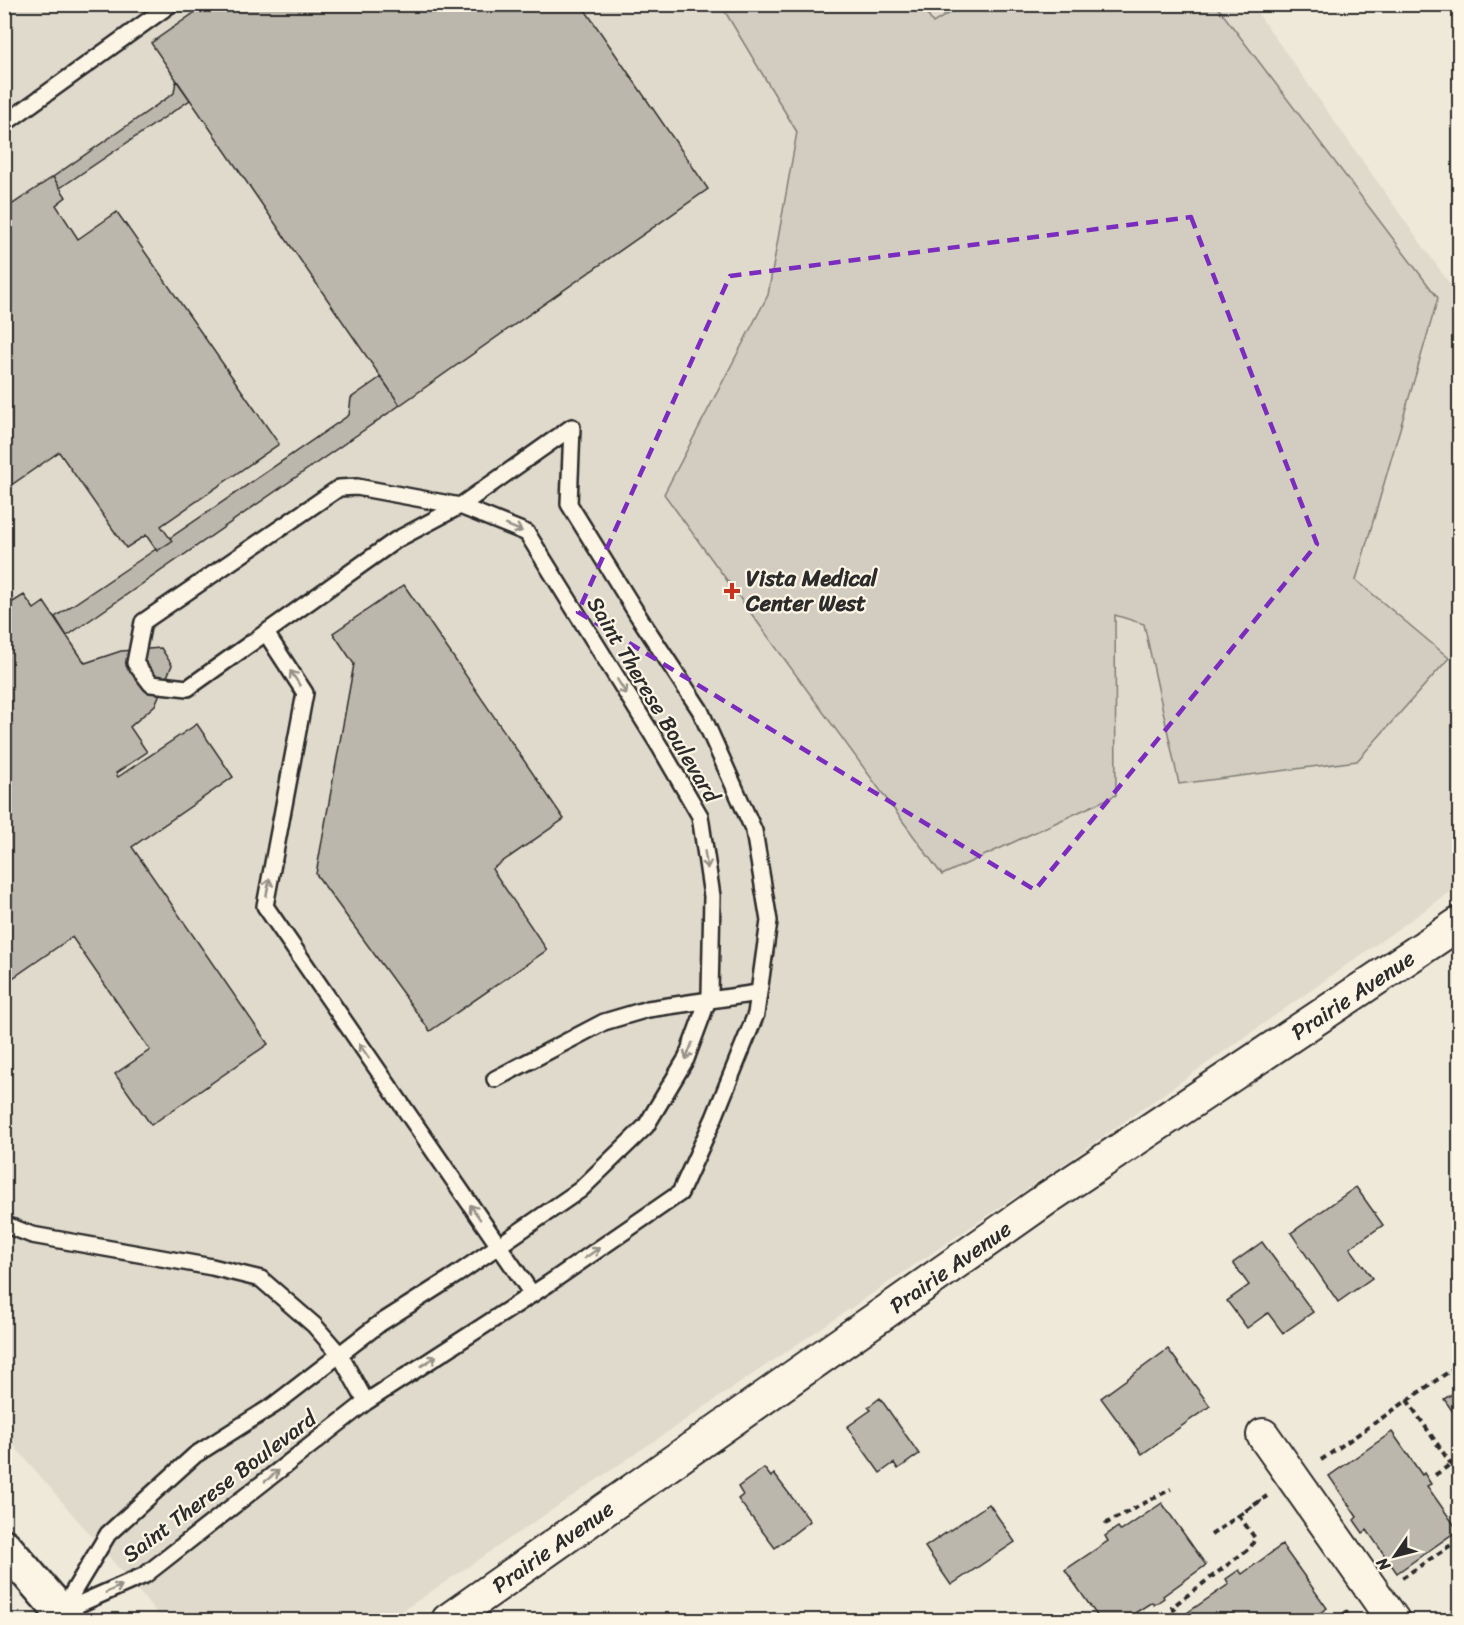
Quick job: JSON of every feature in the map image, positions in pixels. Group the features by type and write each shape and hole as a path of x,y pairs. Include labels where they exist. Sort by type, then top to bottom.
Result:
{"main road":[{"path":"4,1546 59,1618"}],"street":[{"name":"Prairie Avenue","path":"448,1620 1049,1197 1460,923"},
{"path":"1263,1435 1393,1620"}],"lane":[{"path":"4,124 171,4"},
{"name":"Saint Therese Boulevard","path":"59,1618 108,1534 195,1455 274,1405 379,1324 580,1190 646,1126 686,1059 710,994 712,896 700,816 528,533 460,506 357,487 339,488 143,622 135,663 151,684 188,688 396,540 460,506 572,427 569,504 700,710 754,831 769,921 756,1014 714,1118 680,1193 532,1294 366,1402 145,1575 59,1618"},
{"path":"266,633 305,693 265,906 532,1294"},
{"path":"495,1079 604,1022 648,1009 758,993"},
{"path":"4,1224 32,1235 212,1266 261,1279 314,1325 340,1355 366,1402"}],"path":[{"path":"1315,1464 1460,1364"},
{"path":"1407,1400 1460,1477"},
{"path":"1435,1475 1460,1458"},
{"path":"1105,1524 1171,1489"},
{"path":"1182,1620 1172,1607 1251,1547 1255,1538 1239,1516 1268,1496 1211,1535"},
{"path":"1394,1584 1460,1539"}],"highlighted area":[{"path":"1191,217 1317,544 1035,890 578,612 730,276"}],"shaded area":[{"name":"Vista Medical Center West","path":"4,5 1252,5 1459,297 1459,886 1067,1162 389,1620 163,1620 5,1435"},
{"path":"721,5 921,5 933,23 962,5 1216,5 1438,298 1356,580 1449,658 1357,761 1179,784 1144,624 1115,615 1116,795 942,875 664,494 768,295 797,132"}],"building":[{"path":"207,4 581,4 708,189 400,405 151,43"},
{"path":"176,80 190,100 60,188 53,177 174,93"},
{"path":"53,177 66,197 56,205 78,239 117,212 279,444 161,526 172,541 157,551 146,535 126,548 59,452 4,490 4,210"},
{"path":"381,377 400,405 67,636 55,617 156,549 157,551 172,541 170,538 349,415 351,398"},
{"path":"404,585 564,819 492,869 547,950 430,1031 316,874 354,664 333,633"},
{"path":"4,590 13,602 24,595 34,609 44,602 85,663 121,651 161,648 172,665 155,705 130,727 147,752 116,773 118,777 197,724 233,777 132,847 268,1044 151,1125 115,1074 150,1050 72,937 4,984 4,826 10,822 6,816 4,818"},
{"path":"1356,1187 1383,1225 1350,1248 1372,1278 1338,1302 1291,1233"},
{"path":"1262,1242 1313,1312 1283,1333 1268,1313 1247,1328 1227,1301 1249,1285 1233,1263"},
{"path":"1168,1349 1210,1406 1142,1454 1101,1398"},
{"path":"1460,1389 1460,1422 1444,1399"},
{"path":"880,1398 919,1454 898,1469 894,1463 880,1473 847,1427 871,1410 868,1407"},
{"path":"1392,1432 1422,1475 1424,1473 1431,1484 1427,1486 1458,1530 1397,1573 1367,1530 1363,1533 1354,1520 1357,1517 1329,1476"},
{"path":"764,1468 771,1477 774,1474 810,1521 775,1548 738,1499 743,1495 738,1487"},
{"path":"1162,1503 1206,1565 1154,1605 1152,1602 1124,1620 1100,1620 1065,1570 1108,1541 1105,1536 1118,1527 1121,1531"},
{"path":"989,1504 1015,1542 951,1585 925,1547"},
{"path":"1282,1545 1327,1608 1309,1620 1192,1620 1187,1613 1229,1584 1226,1579 1239,1570 1242,1574"}],"place":[{"name":"Vista Medical Center West","path":"732,591"}]}
